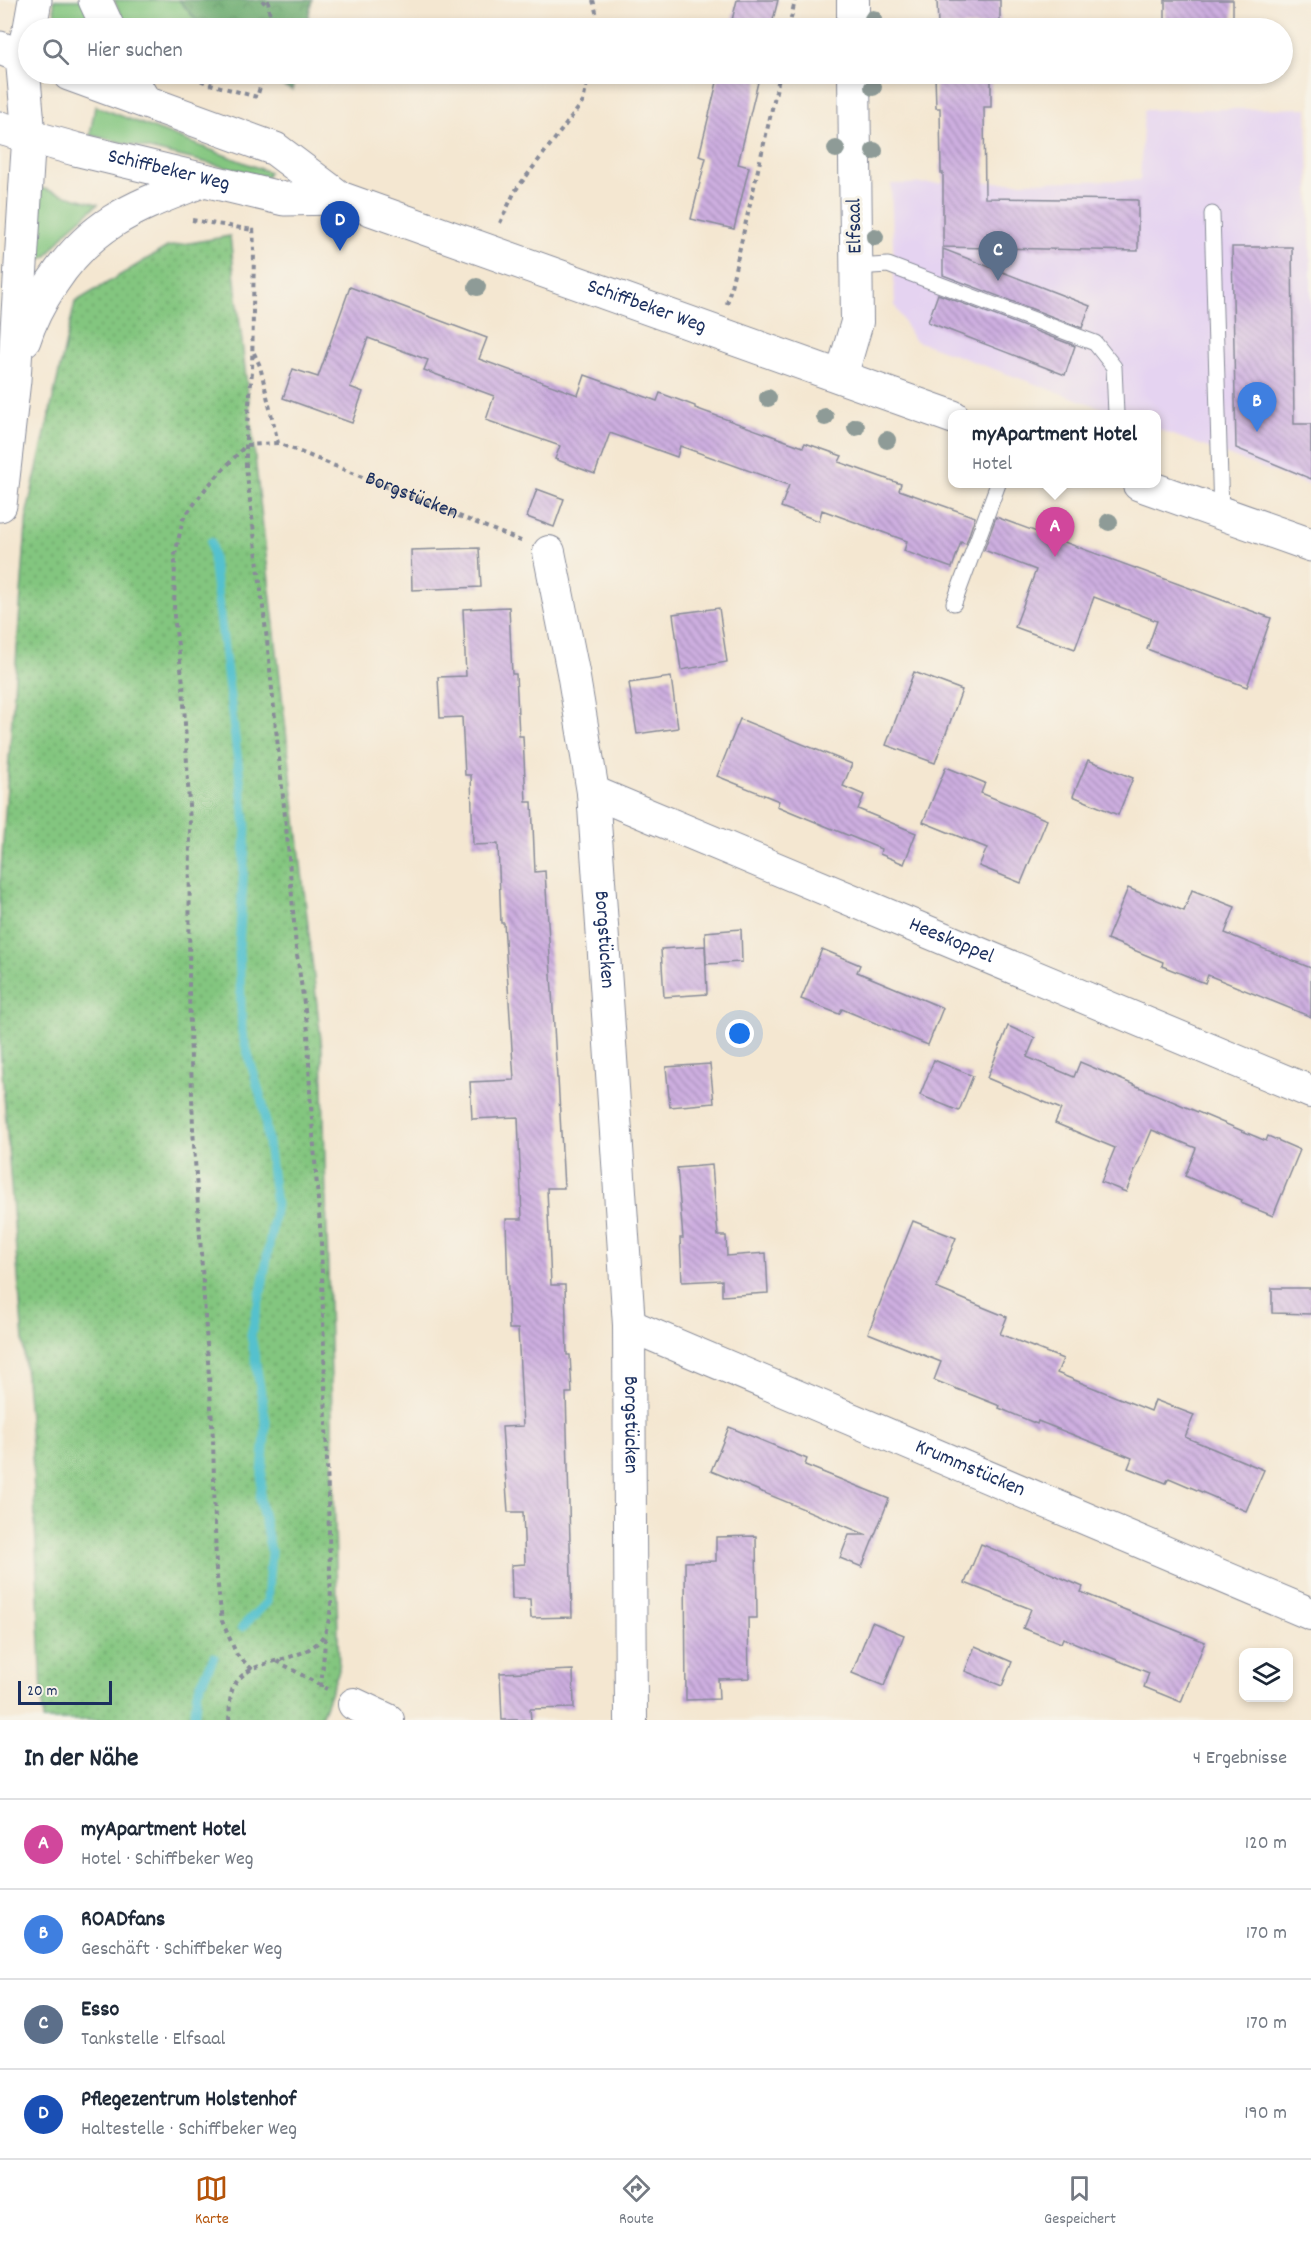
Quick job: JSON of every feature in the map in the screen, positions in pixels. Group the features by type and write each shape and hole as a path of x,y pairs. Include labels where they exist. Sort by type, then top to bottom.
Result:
{"main road":[{"path":"29,18 35,0"},
{"path":"94,0 103,18"},
{"path":"0,505 14,380 14,132 18,48"},
{"name":"Schiffbeker Weg","path":"121,84 136,87 275,149 340,198 948,415"},
{"name":"Schiffbeker Weg","path":"14,132 284,199 340,198"},
{"path":"14,380 26,334 41,300 70,258 86,240 122,214 204,180"},
{"path":"1153,488 1311,545"}],"street":[{"path":"853,0 854,18"},
{"name":"Elfsaal","path":"841,377 857,322 854,84"},
{"name":"Borgstücken","path":"549,552 573,672 593,792 629,1325 631,1720"},
{"name":"Heeskoppel","path":"593,792 1311,1092"},
{"name":"Krummstücken","path":"629,1325 1311,1614"},
{"path":"354,1704 388,1720"}],"lane":[{"path":"1212,214 1221,513"},
{"path":"856,267 888,265 1095,344 1114,367 1116,410"},
{"path":"954,603 996,488"}],"path":[{"path":"262,0 268,7"},
{"path":"268,0 270,18"},
{"path":"593,0 596,18"},
{"path":"791,18 795,0"},
{"path":"210,84 256,97 261,84"},
{"path":"486,250 515,191 583,102 587,84"},
{"path":"720,334 778,84"},
{"path":"251,192 254,250 246,467 267,640 296,948 308,1031 310,1093 321,1240 331,1608 326,1629 321,1687"},
{"path":"252,349 260,366 278,443 246,445 206,488 183,519 175,555 174,616 183,683 190,825 189,992 193,1118 201,1276 213,1438 216,1569 222,1621 237,1655 252,1669"},
{"name":"Borgstücken","path":"278,443 549,552"},
{"path":"229,1720 231,1690 236,1682 252,1669 277,1662 312,1646 321,1639 326,1629"},
{"path":"277,1662 354,1704"}],"shaded area":[{"path":"1307,108 1311,272 1311,486 1161,430 1161,410 1107,410 914,340 895,306 891,184 1140,180 1144,110"}],"green space":[{"path":"54,0 82,0 90,18 55,18"},
{"path":"114,0 179,0 194,18 122,18"},
{"path":"179,0 312,0 308,18 194,18"},
{"path":"278,84 294,84 292,90"},
{"path":"95,106 269,172 267,177 90,135"},
{"path":"41,188 98,204 67,231 46,257 40,259 37,255"},
{"path":"230,236 322,1049 339,1670 318,1720 43,1720 33,1469 0,1044 0,883 27,512 75,302 167,247"}],"building":[{"path":"737,0 778,0 774,18 732,18"},
{"path":"937,0 1000,0 1000,18 938,18"},
{"path":"1165,0 1233,0 1233,18 1165,18"},
{"path":"717,84 758,84 738,164 749,167 734,229 691,219 706,158 699,156"},
{"path":"935,84 991,84 991,107 984,107 985,198 1138,200 1138,251 943,247 940,108 936,108"},
{"path":"1232,247 1292,247 1294,424 1311,424 1311,479 1236,448"},
{"path":"943,249 1090,306 1082,328 943,275"},
{"path":"350,287 487,338 479,359 578,395 585,375 657,401 660,393 803,447 805,443 842,456 839,462 901,484 899,490 975,517 966,544 961,542 952,568 904,551 907,541 822,510 819,521 781,507 789,485 680,446 677,457 610,433 595,474 555,459 560,446 486,420 494,396 424,370 428,360 368,338 350,387 363,392 352,423 283,398 293,369 318,377"},
{"path":"938,294 1075,346 1065,375 928,322"},
{"path":"537,489 564,499 554,527 527,517"},
{"path":"996,517 1271,618 1247,687 1147,649 1157,621 1094,597 1075,649 1015,627 1036,570 984,550"},
{"path":"479,548 481,587 412,590 411,550"},
{"path":"509,607 512,674 516,674 519,736 523,736 526,802 532,802 535,872 545,871 558,1078 564,1188 547,1188 551,1285 565,1285 567,1355 570,1355 572,1393 566,1393 572,1617 531,1618 530,1599 512,1599 511,1565 525,1564 523,1512 508,1512 502,1427 523,1426 518,1329 509,1329 506,1219 522,1219 518,1117 472,1119 470,1082 514,1080 504,923 501,923 498,844 473,845 471,775 465,775 462,717 440,718 438,677 466,676 463,609"},
{"path":"719,608 727,662 681,670 673,614"},
{"path":"914,672 962,690 935,763 886,745"},
{"path":"671,677 678,728 637,734 629,683"},
{"path":"740,719 852,764 843,786 864,795 858,809 916,833 904,864 880,854 881,849 777,806 779,801 717,776"},
{"path":"1088,760 1133,778 1118,815 1073,796"},
{"path":"946,767 985,783 981,793 1047,820 1021,883 979,866 987,848 923,822"},
{"path":"1128,888 1184,911 1192,890 1235,907 1225,933 1311,968 1311,1017 1208,975 1205,983 1162,966 1163,962 1107,939"},
{"path":"741,929 742,962 706,964 705,932"},
{"path":"705,946 707,994 664,997 661,949"},
{"path":"822,949 860,965 857,972 943,1008 928,1045 842,1009 839,1014 801,999"},
{"path":"1008,1026 1035,1038 1027,1057 1074,1077 1080,1062 1266,1141 1268,1136 1300,1150 1273,1216 1185,1176 1196,1148 1152,1130 1126,1192 1101,1182 1115,1148 1055,1123 1061,1109 987,1078"},
{"path":"934,1060 973,1076 959,1111 920,1095"},
{"path":"710,1064 714,1103 670,1107 666,1067"},
{"path":"712,1165 718,1236 726,1236 727,1256 766,1253 768,1293 722,1296 722,1280 682,1282 680,1238 683,1238 677,1168"},
{"path":"913,1221 956,1238 936,1288 1007,1317 1000,1334 1063,1359 1057,1373 1151,1411 1155,1400 1194,1415 1185,1437 1264,1470 1246,1511 1169,1478 1166,1483 1128,1468 1132,1458 1038,1421 1037,1424 999,1408 1000,1406 934,1380 941,1362 868,1333"},
{"path":"1272,1288 1311,1288 1311,1314 1272,1313"},
{"path":"729,1427 807,1459 805,1465 889,1499 862,1567 840,1558 849,1535 867,1535 711,1471"},
{"path":"756,1536 757,1618 748,1618 749,1678 718,1679 719,1699 686,1700 685,1562 716,1561 716,1537"},
{"path":"981,1544 1083,1587 1081,1592 1205,1642 1181,1702 1144,1687 1149,1673 1063,1638 1061,1643 1023,1628 1031,1609 965,1583"},
{"path":"872,1622 904,1635 884,1686 852,1673"},
{"path":"975,1646 1012,1662 1002,1686 965,1671"},
{"path":"573,1670 574,1708 530,1709 531,1720 502,1720 500,1673"}],"waterway":[{"path":"211,542 246,828 239,948 242,1033 263,1105 276,1204 262,1287 251,1335 266,1422 260,1500 271,1551 267,1602 242,1627"},
{"path":"194,1720 197,1692 214,1657"}],"place":[{"name":"Pflegezentrum Holstenhof","path":"340,251"},
{"name":"Esso","path":"998,281"},
{"name":"ROADfans","path":"1257,432"},
{"name":"myApartment Hotel","path":"1055,557"}]}
